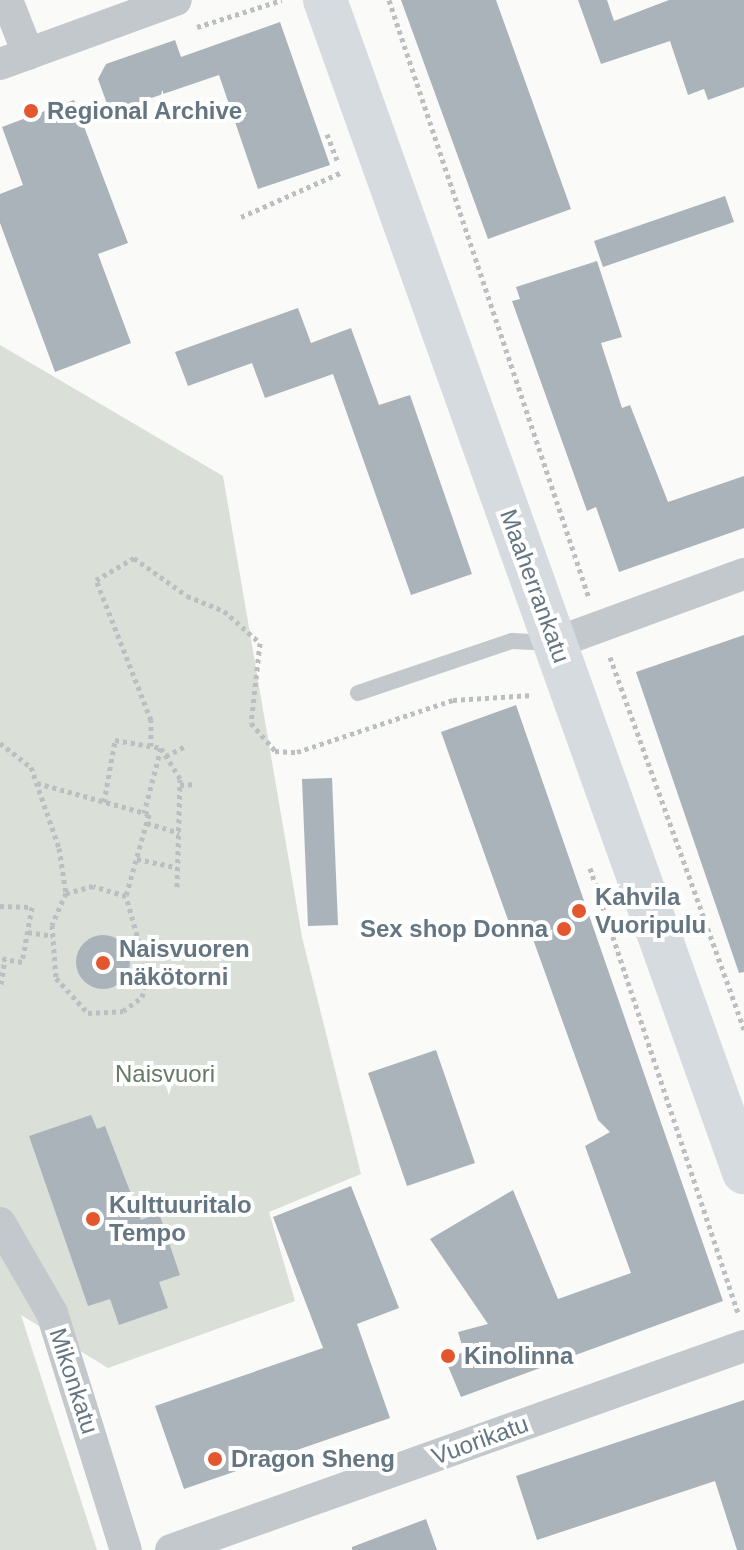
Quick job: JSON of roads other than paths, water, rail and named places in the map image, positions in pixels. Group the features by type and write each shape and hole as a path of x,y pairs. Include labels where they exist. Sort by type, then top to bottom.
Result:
{"main road":[{"name":"Maaherrankatu","path":"325,0 744,1172"}],"street":[{"path":"7,0 14,59 176,0"},
{"path":"555,643 744,574"},
{"name":"Mikonkatu","path":"0,1223 52,1313 126,1550"},
{"name":"Vuorikatu","path":"171,1550 744,1346"}],"lane":[{"path":"358,693 512,641 555,643"}],"place":[{"name":"Regional Archive","path":"31,111"},
{"name":"Kahvila Vuoripulu","path":"579,911"},
{"name":"Sex shop Donna","path":"564,929"},
{"name":"Naisvuoren näkötorni","path":"103,963"},
{"name":"Kulttuuritalo Tempo","path":"93,1219"},
{"name":"Kinolinna","path":"448,1356"},
{"name":"Dragon Sheng","path":"215,1459"}],"park label":[{"name":"Naisvuori","path":"165,1074"}]}
